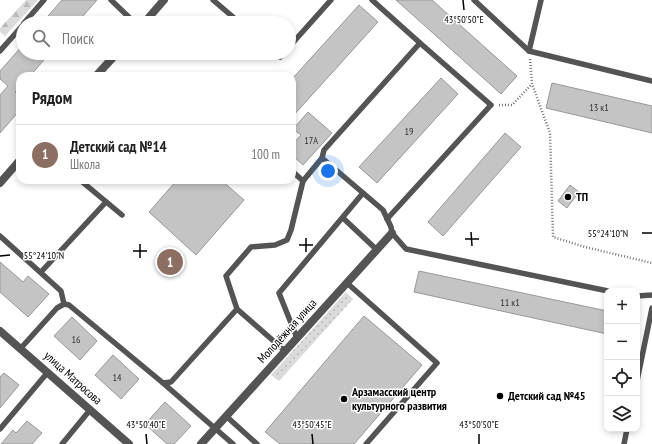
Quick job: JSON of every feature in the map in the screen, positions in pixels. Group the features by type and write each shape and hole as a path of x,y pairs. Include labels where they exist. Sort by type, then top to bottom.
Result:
{"street":[{"path":"150,16 164,0"},
{"path":"100,72 111,60"},
{"path":"0,182 16,164"},
{"name":"Молодёжная улица","path":"200,444 392,233"},
{"name":"улица Матросова","path":"0,331 129,444"}],"lane":[{"path":"31,16 44,0"},
{"path":"111,0 128,16"},
{"path":"213,0 232,16"},
{"path":"296,39 331,0"},
{"path":"372,0 491,106 387,219"},
{"path":"474,0 529,51 652,81"},
{"path":"529,51 541,0"},
{"path":"0,51 16,33"},
{"path":"286,351 237,309 226,276 251,247 275,245 287,240 291,230 303,181 322,158 324,150 420,43"},
{"path":"322,158 383,210 391,227 392,233 406,249 604,290"},
{"path":"296,175 303,181"},
{"path":"85,184 122,215"},
{"path":"297,338 279,293 363,193"},
{"path":"41,272 106,202"},
{"path":"342,218 377,250"},
{"path":"0,236 60,291 64,304"},
{"path":"347,283 436,363 366,444"},
{"path":"640,296 652,295"},
{"path":"20,348 57,308 64,304 69,305 163,383 233,444"},
{"path":"640,366 652,308"},
{"path":"163,383 171,382 237,309"},
{"path":"0,429 48,372"},
{"path":"62,444 90,410"},
{"path":"226,416 257,444"},
{"path":"624,444 626,432"}],"path":[{"path":"529,51 532,84 550,133 553,237 585,247 652,263"},
{"path":"491,106 512,105 532,84"}],"green space":[{"path":"26,0 38,0 23,16 16,16 16,24 5,36 0,32 0,28"},
{"path":"346,292 353,299 279,381 271,375"}],"building":[{"path":"62,0 97,0 83,16 48,16"},
{"path":"396,0 432,0 517,76 501,94"},
{"path":"359,5 378,22 296,113 296,75"},
{"path":"16,53 16,60 44,60 33,72 16,72 16,115 0,133 0,95 8,86 0,79 0,71"},
{"path":"441,78 458,94 377,183 359,167"},
{"path":"552,83 652,106 652,133 546,108"},
{"path":"308,112 332,133 303,165 296,159 296,141 301,135 296,131 296,126"},
{"path":"505,133 521,147 443,236 428,222"},
{"path":"174,184 226,184 244,200 196,255 149,212"},
{"name":"ТП","path":"570,185 579,192 567,208 558,201"},
{"path":"0,262 23,282 28,276 49,294 28,317 0,292"},
{"path":"419,271 604,310 604,333 414,292"},
{"name":"Арзамасский центр культурного развития","path":"364,316 422,365 354,444 280,444 265,432"},
{"path":"72,317 97,341 80,360 54,336"},
{"path":"113,355 139,379 121,399 95,375"},
{"path":"4,373 19,385 0,408 0,377"},
{"path":"165,402 191,426 174,444 167,444 145,424"},
{"path":"27,421 42,433 32,444 1,444 13,430 16,433"}],"place":[{"name":"ТП","path":"568,197"},
{"name":"Детский сад №14","path":"170,262"},
{"name":"Детский сад №45","path":"500,396"},
{"name":"Арзамасский центр культурного развития","path":"344,399"}]}
